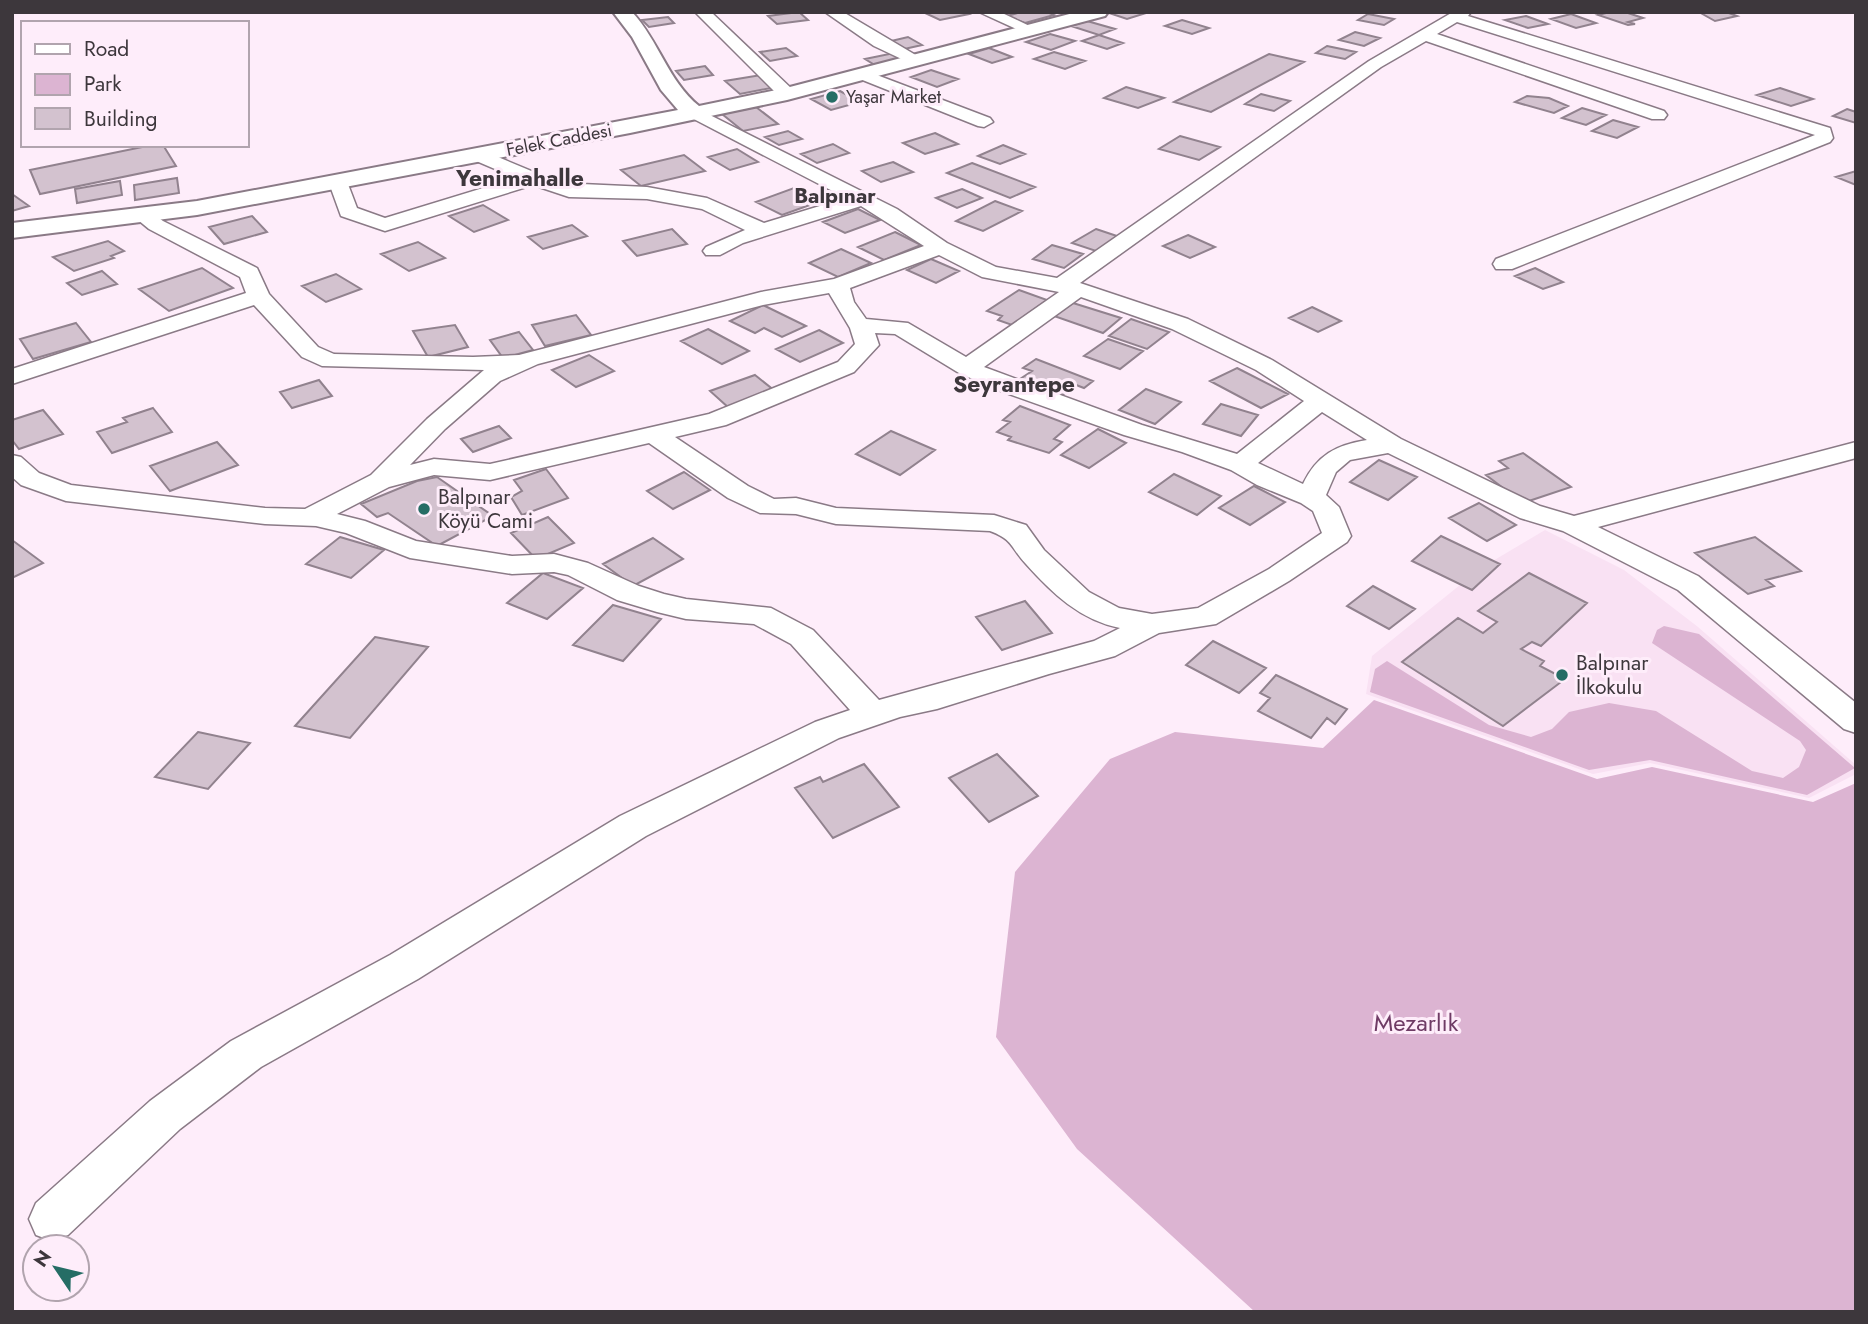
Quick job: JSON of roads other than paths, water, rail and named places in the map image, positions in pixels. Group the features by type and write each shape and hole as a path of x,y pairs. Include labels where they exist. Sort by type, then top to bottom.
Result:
{"street":[{"path":"622,12 649,47 656,67 676,101 890,213 940,247 990,272 1070,288 1180,324 1264,365 1392,445 1530,512 1573,525 1688,583 1856,721"},
{"path":"702,12 787,94"},
{"path":"832,12 880,43 916,60"},
{"path":"986,12 1030,30"},
{"name":"Felek Caddesi","path":"12,230 197,208 481,156 787,94 1099,12"},
{"path":"967,368 1070,288 1375,64 1465,14 1824,132 1824,138 1745,171 1504,264"},
{"path":"1425,35 1658,116"},
{"path":"861,75 984,122"},
{"path":"481,156 533,179 569,191 647,193 707,204 762,230"},
{"path":"339,183 348,212 384,225 533,179"},
{"path":"713,251 736,239 862,199"},
{"path":"142,215 156,225 249,273 256,284 258,296 310,352 330,361 473,364 530,359"},
{"path":"380,481 436,424 491,376 530,359 761,299 838,285 940,247"},
{"path":"309,518 380,481 435,467 490,472 717,420 846,367 867,345 865,330 840,299 838,285"},
{"path":"12,377 258,296"},
{"path":"654,435 738,492 770,507 796,506 836,516 995,523 1016,531 1034,556 1078,599 1111,616 1152,624 1205,617 1279,575 1336,536 1325,507 1311,498 1266,480 1240,464 1191,446 1133,430 1007,385 967,368 900,328 861,325"},
{"path":"1240,464 1320,401"},
{"path":"1311,498 1320,472 1346,451 1392,445"},
{"path":"1573,525 1856,450"},
{"path":"12,463 30,479 66,493 309,518 355,527 410,549 512,565 554,563 578,569 628,593 686,609 760,615 802,637 873,714"},
{"path":"52,1219 165,1115 246,1054 404,967 633,826 827,730 873,714 1104,649 1152,624"}],"place":[{"name":"Yaşar Market","path":"832,97"},
{"name":"Balpınar Köyü Cami","path":"424,509"},
{"name":"Balpınar İlkokulu","path":"1562,675"}],"district":[{"name":"Yenimahalle","path":"520,178"},
{"name":"Balpınar","path":"835,196"},
{"name":"Seyrantepe","path":"1014,384"}],"park label":[{"name":"Mezarlık","path":"1416,1023"}]}
